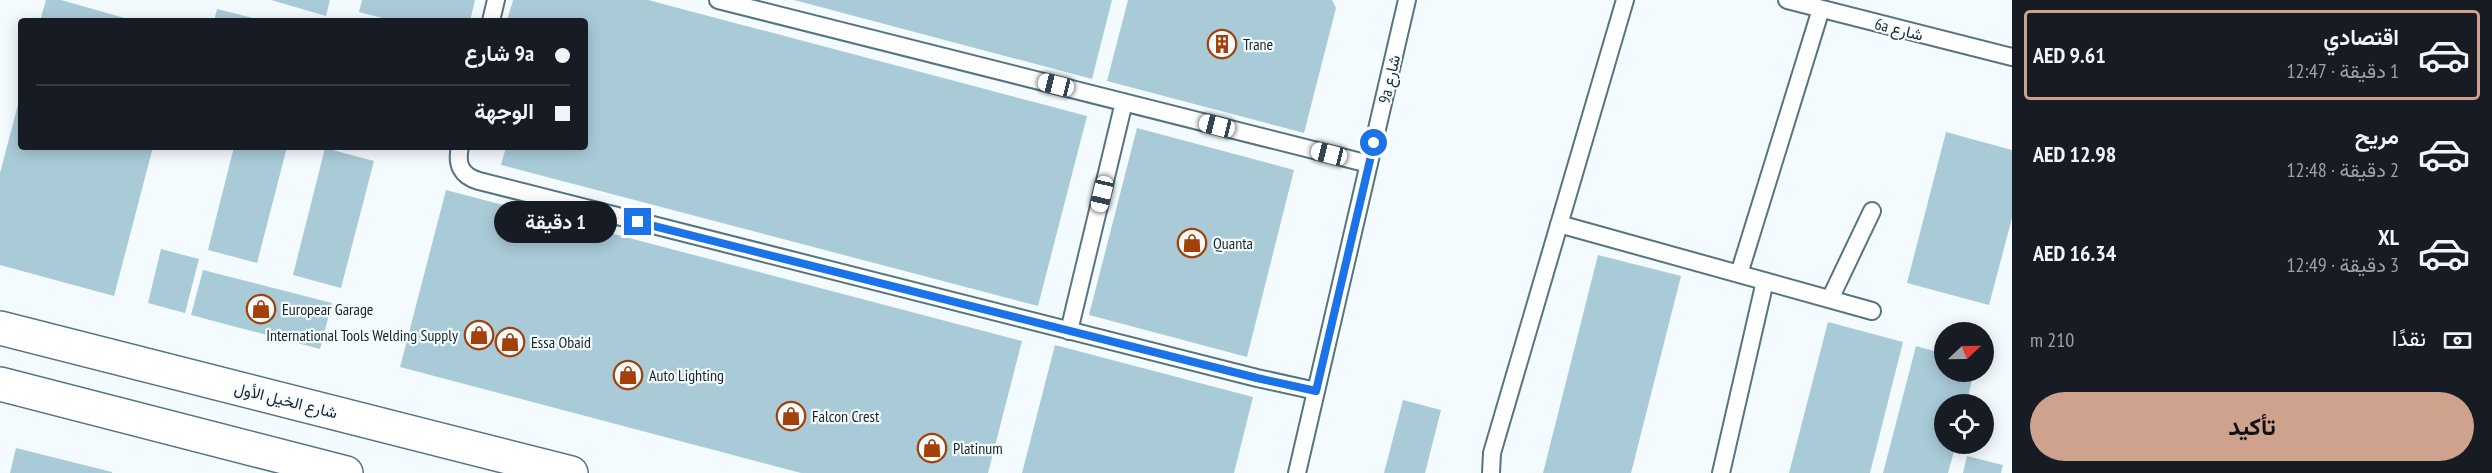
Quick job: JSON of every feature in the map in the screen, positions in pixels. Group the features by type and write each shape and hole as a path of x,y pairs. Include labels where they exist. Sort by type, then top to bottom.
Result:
{"main road":[{"name":"شارع الخيل الأول","path":"0,327 571,473"},
{"path":"0,384 346,473"}],"lane":[{"path":"492,18 496,0"},
{"path":"718,0 1369,164"},
{"name":"9a شارع","path":"1297,473 1407,0"},
{"path":"1491,473 1492,453 1625,0"},
{"name":"6a شارع","path":"1786,0 2012,57"},
{"path":"1739,273 1821,9"},
{"path":"1069,331 1124,102"},
{"path":"459,150 457,157 459,166 470,179 1069,331 1316,391"},
{"path":"1830,299 1872,211"},
{"path":"1559,224 1872,311"},
{"path":"1721,473 1765,281"}],"building":[{"path":"46,0 61,0 124,18 41,18"},
{"path":"271,0 330,0 326,16"},
{"path":"362,0 475,0 471,18 382,18 359,12"},
{"path":"513,0 648,0 1087,116 1038,306 501,165 505,150 588,150 588,18 508,18"},
{"path":"794,0 1112,0 1092,79"},
{"name":"Trane","path":"1128,0 1332,0 1336,8 1304,133 1107,81"},
{"path":"217,9 253,18 215,18"},
{"path":"18,105 18,150 152,150 114,296 0,265 0,173"},
{"name":"Quanta","path":"1137,128 1294,170 1247,357 1089,315"},
{"path":"1946,132 2012,150 2012,218 1989,305 1907,283"},
{"path":"233,150 286,150 257,263 208,250"},
{"path":"324,150 374,161 341,288 293,275"},
{"path":"446,190 1022,341 988,473 801,473 400,367"},
{"path":"161,249 199,259 185,313 148,303"},
{"path":"1598,255 1681,276 1631,473 1543,473"},
{"name":"Europear Garage","path":"203,270 332,303 320,349 191,315"},
{"path":"1828,322 1903,342 1870,473 1789,473"},
{"path":"1055,345 1253,397 1234,473 1022,473"},
{"path":"1916,346 1934,351 1934,382 1972,382 1969,394 1934,394 1934,454 1953,454 1948,473 1883,473"},
{"path":"1403,400 1441,410 1425,473 1384,473"},
{"path":"16,448 112,472 112,473 10,473"},
{"path":"1967,456 2003,465 2001,473 1963,473"}],"place":[{"name":"Trane","path":"1222,44"},
{"name":"Quanta","path":"1192,243"},
{"name":"Europear Garage","path":"261,309"},
{"name":"International Tools Welding Supply","path":"479,335"},
{"name":"Essa Obaid","path":"510,342"},
{"name":"Auto Lighting","path":"628,375"},
{"name":"Falcon Crest","path":"791,416"},
{"name":"Platinum","path":"932,448"}],"route":[{"path":"638,222 1316,391 1374,143"}]}
